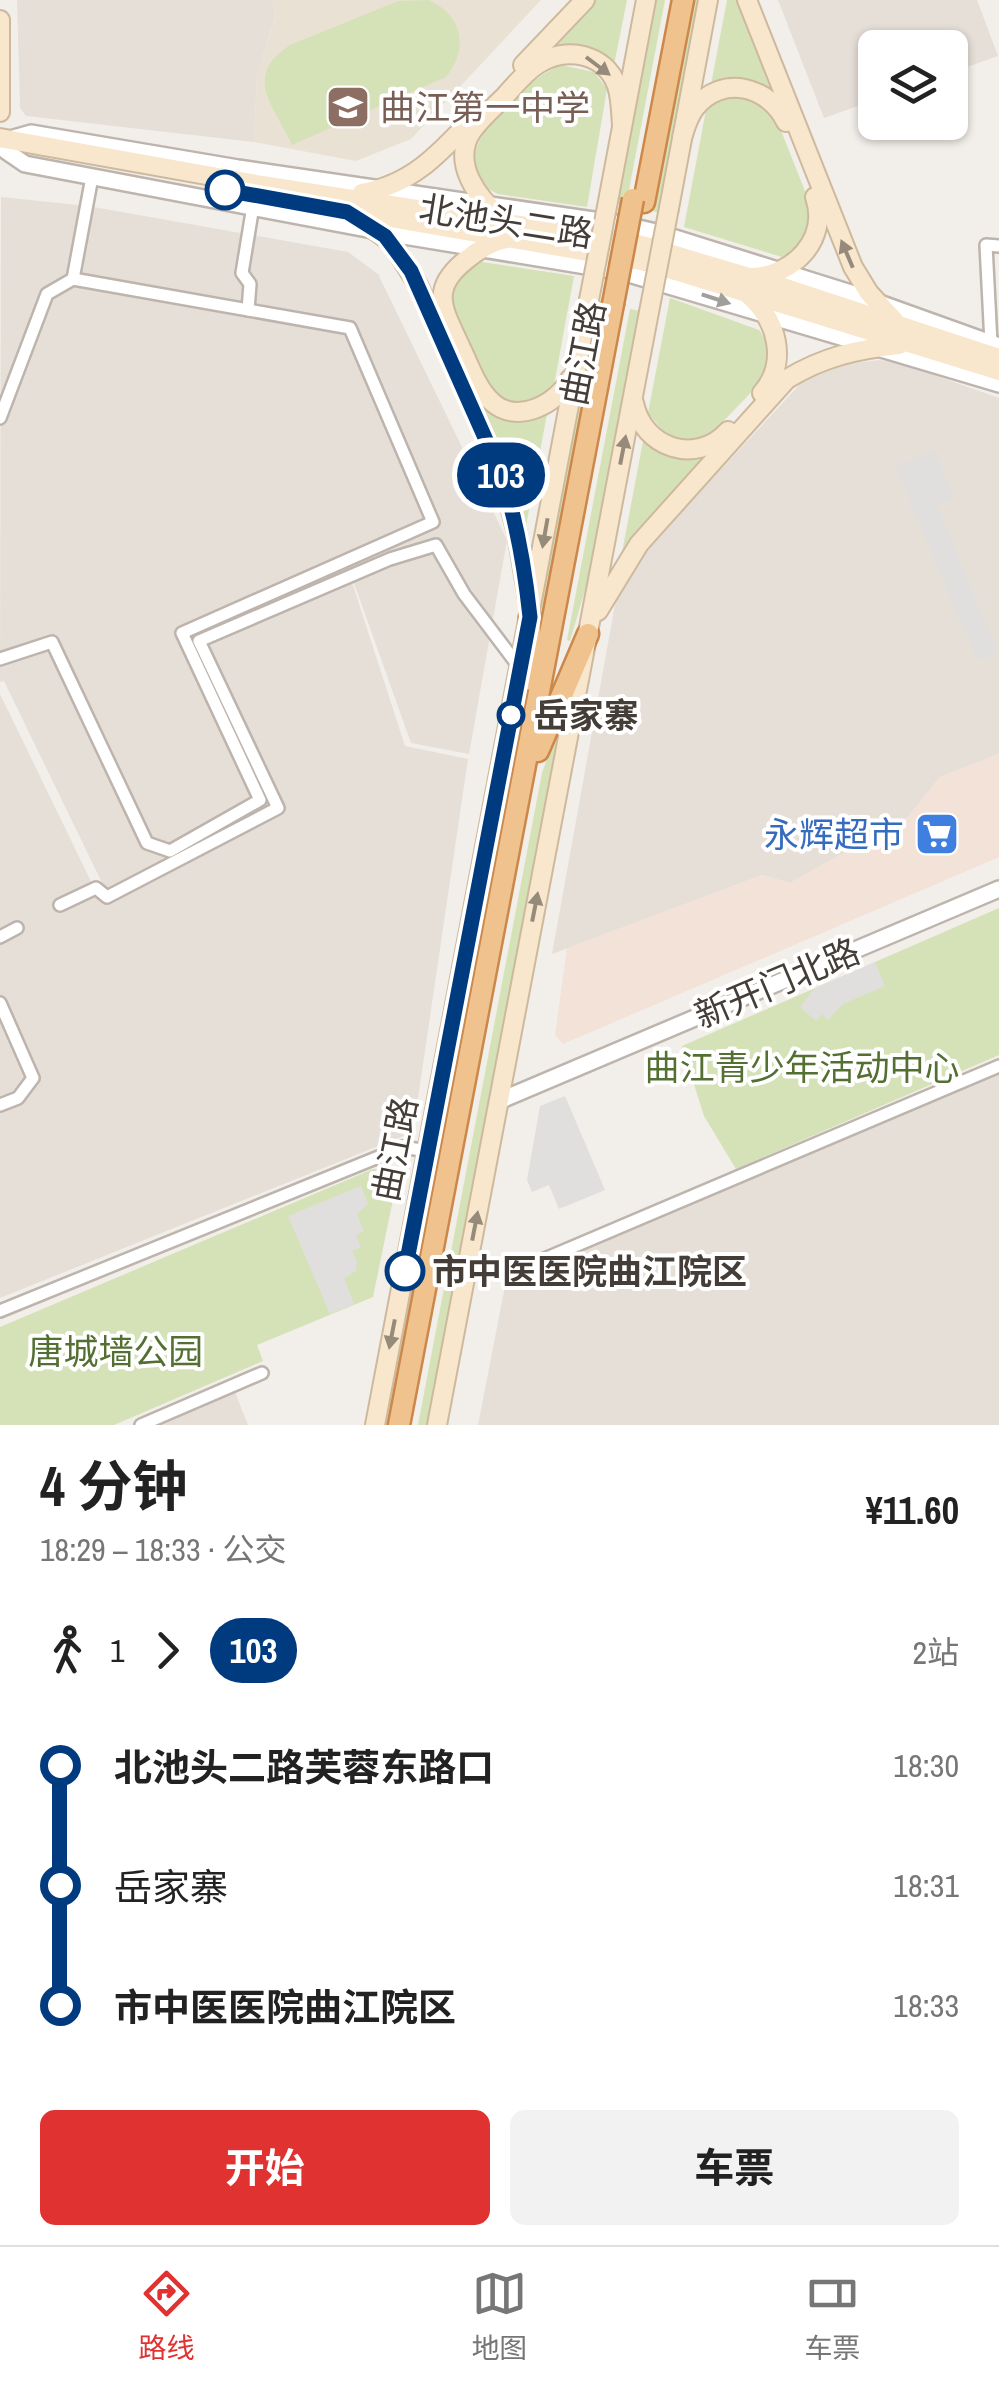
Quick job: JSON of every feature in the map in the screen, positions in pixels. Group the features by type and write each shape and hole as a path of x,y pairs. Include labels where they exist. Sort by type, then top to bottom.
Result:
{"highway":[{"name":"曲江路","path":"399,1425 619,305 670,0"},
{"name":"曲江路","path":"638,201 683,0"},
{"path":"530,617 533,753"},
{"path":"533,753 588,634"},
{"name":"曲江路","path":"410,1425 533,753"}],"main road":[{"path":"337,194 384,188 418,172 585,0"},
{"name":"曲江路","path":"375,1425 646,0"},
{"name":"曲江路","path":"437,1425 708,0"},
{"path":"588,634 605,596 639,544 778,388 817,362 909,336 875,301 846,252 747,0"},
{"path":"0,20 0,112"},
{"path":"576,364 562,392 538,408 506,409 484,394 442,300 450,275 482,248 513,230 485,202 466,166 470,134 541,62 569,54 596,61 616,84 622,125"},
{"path":"633,394 640,420 659,442 686,450 714,443 775,373 776,342 765,315 744,284 779,270 810,247 820,220 817,202 776,104 761,93 747,88 722,90 703,100 692,111 682,138"},
{"name":"北池头二路","path":"4,144 337,194 513,230"},
{"name":"北池头二路","path":"4,144 347,212 631,242 744,284 909,336 999,371"},
{"path":"347,212 379,231 411,271 502,476 517,533 530,617"},
{"name":"北池头二路","path":"909,336 996,349"}],"street":[{"path":"999,246 986,245 996,349 875,301 656,232 485,202 31,134 4,144 24,164 622,272 999,384"},
{"path":"73,279 92,176"},
{"path":"248,310 250,284 242,273 253,206"},
{"path":"0,417 46,294 73,279 350,328 433,522 182,633 260,800 170,850 147,843 52,642 0,659"},
{"path":"60,905 96,888 107,897 278,808 200,642 390,559 436,545 464,594 520,668"},
{"name":"新开门北路","path":"499,1100 999,889"},
{"path":"0,938 16,928"},
{"path":"0,1003 33,1078 18,1098 0,1105"},
{"path":"467,1266 498,1273 516,1271 999,1066"},
{"path":"0,1311 403,1147 427,1151"},
{"path":"141,1425 262,1373"}],"shaded area":[{"path":"17,0 273,0 275,17 257,76 254,142 26,116 20,108"},
{"name":"曲江第一中学","path":"273,0 541,0 411,139 356,161 254,142 257,76 275,18"},
{"path":"778,0 977,0 998,56 968,67 968,30 858,30 858,106 824,118"},
{"path":"1,197 88,206 348,252 378,274 507,540 469,754 411,743 350,572 193,639 272,808 107,893 4,681 0,682"},
{"path":"880,360 906,365 999,398 999,754 940,777 908,817 790,883 762,875 552,954 616,599 645,551 802,382 839,365"},
{"path":"934,450 954,498 937,505 998,653 977,661 895,466"},
{"path":"351,579 405,746 468,759 413,1132 0,1298 0,694 102,904 284,812 207,642"},
{"path":"999,754 999,857 563,1044 555,1035 567,948 762,875 790,883 908,817 940,777"},
{"path":"875,962 885,986 843,1004 828,1020 822,1014 816,1021 800,1007 815,988"},
{"path":"999,1072 999,1425 478,1425 506,1281"},
{"path":"565,1096 605,1190 559,1209 549,1185 532,1192 527,1180 540,1106"},
{"path":"361,1186 368,1204 357,1214 364,1231 356,1235 361,1247 352,1251 356,1271 344,1278 354,1304 330,1314 288,1216"},
{"path":"235,1392 248,1425 157,1425"}],"green space":[{"path":"428,0 449,14 459,33 458,55 446,77 292,145 266,93 267,69 275,57 290,45 398,1"},
{"path":"590,0 627,0 613,70 601,59 535,59"},
{"path":"653,0 665,0 626,206 615,203"},
{"path":"689,0 700,0 660,213 649,210"},
{"path":"727,0 743,0 783,101 710,90"},
{"path":"561,65 594,72 607,89 587,207 498,194 479,180 474,163 478,143 507,104"},
{"path":"735,96 757,101 778,123 811,206 807,236 795,250 782,257 684,227 706,110"},
{"path":"475,261 574,276 552,396 517,408 488,392 448,303 455,281"},
{"path":"670,298 759,330 768,351 765,370 747,397 716,428 688,440 666,435 648,413"},
{"path":"596,299 606,302 539,637 544,577"},
{"path":"630,309 641,311 595,556 570,641 567,640"},
{"path":"472,396 489,410 507,417 526,419 547,414 523,542"},
{"path":"644,436 714,448 620,563"},
{"path":"523,677 527,677 522,743 393,1425 382,1425 493,853"},
{"path":"571,692 431,1425 418,1425 542,773"},
{"name":"曲江青少年活动中心","path":"999,908 999,1055 736,1169 704,1116 682,1046"},
{"name":"唐城墙公园","path":"373,1169 391,1171 397,1180 373,1297 257,1345 263,1361 114,1425 0,1425 0,1327"}],"bus line":[{"name":"103","path":"225,190 347,212 377,229 398,250 418,285 502,476 526,582 530,617 405,1271"}],"place":[{"name":"曲江第一中学","path":"348,107"},
{"name":"岳家寨","path":"511,715"},
{"name":"永辉超市","path":"937,834"},
{"name":"市中医医院曲江院区","path":"405,1271"}]}
